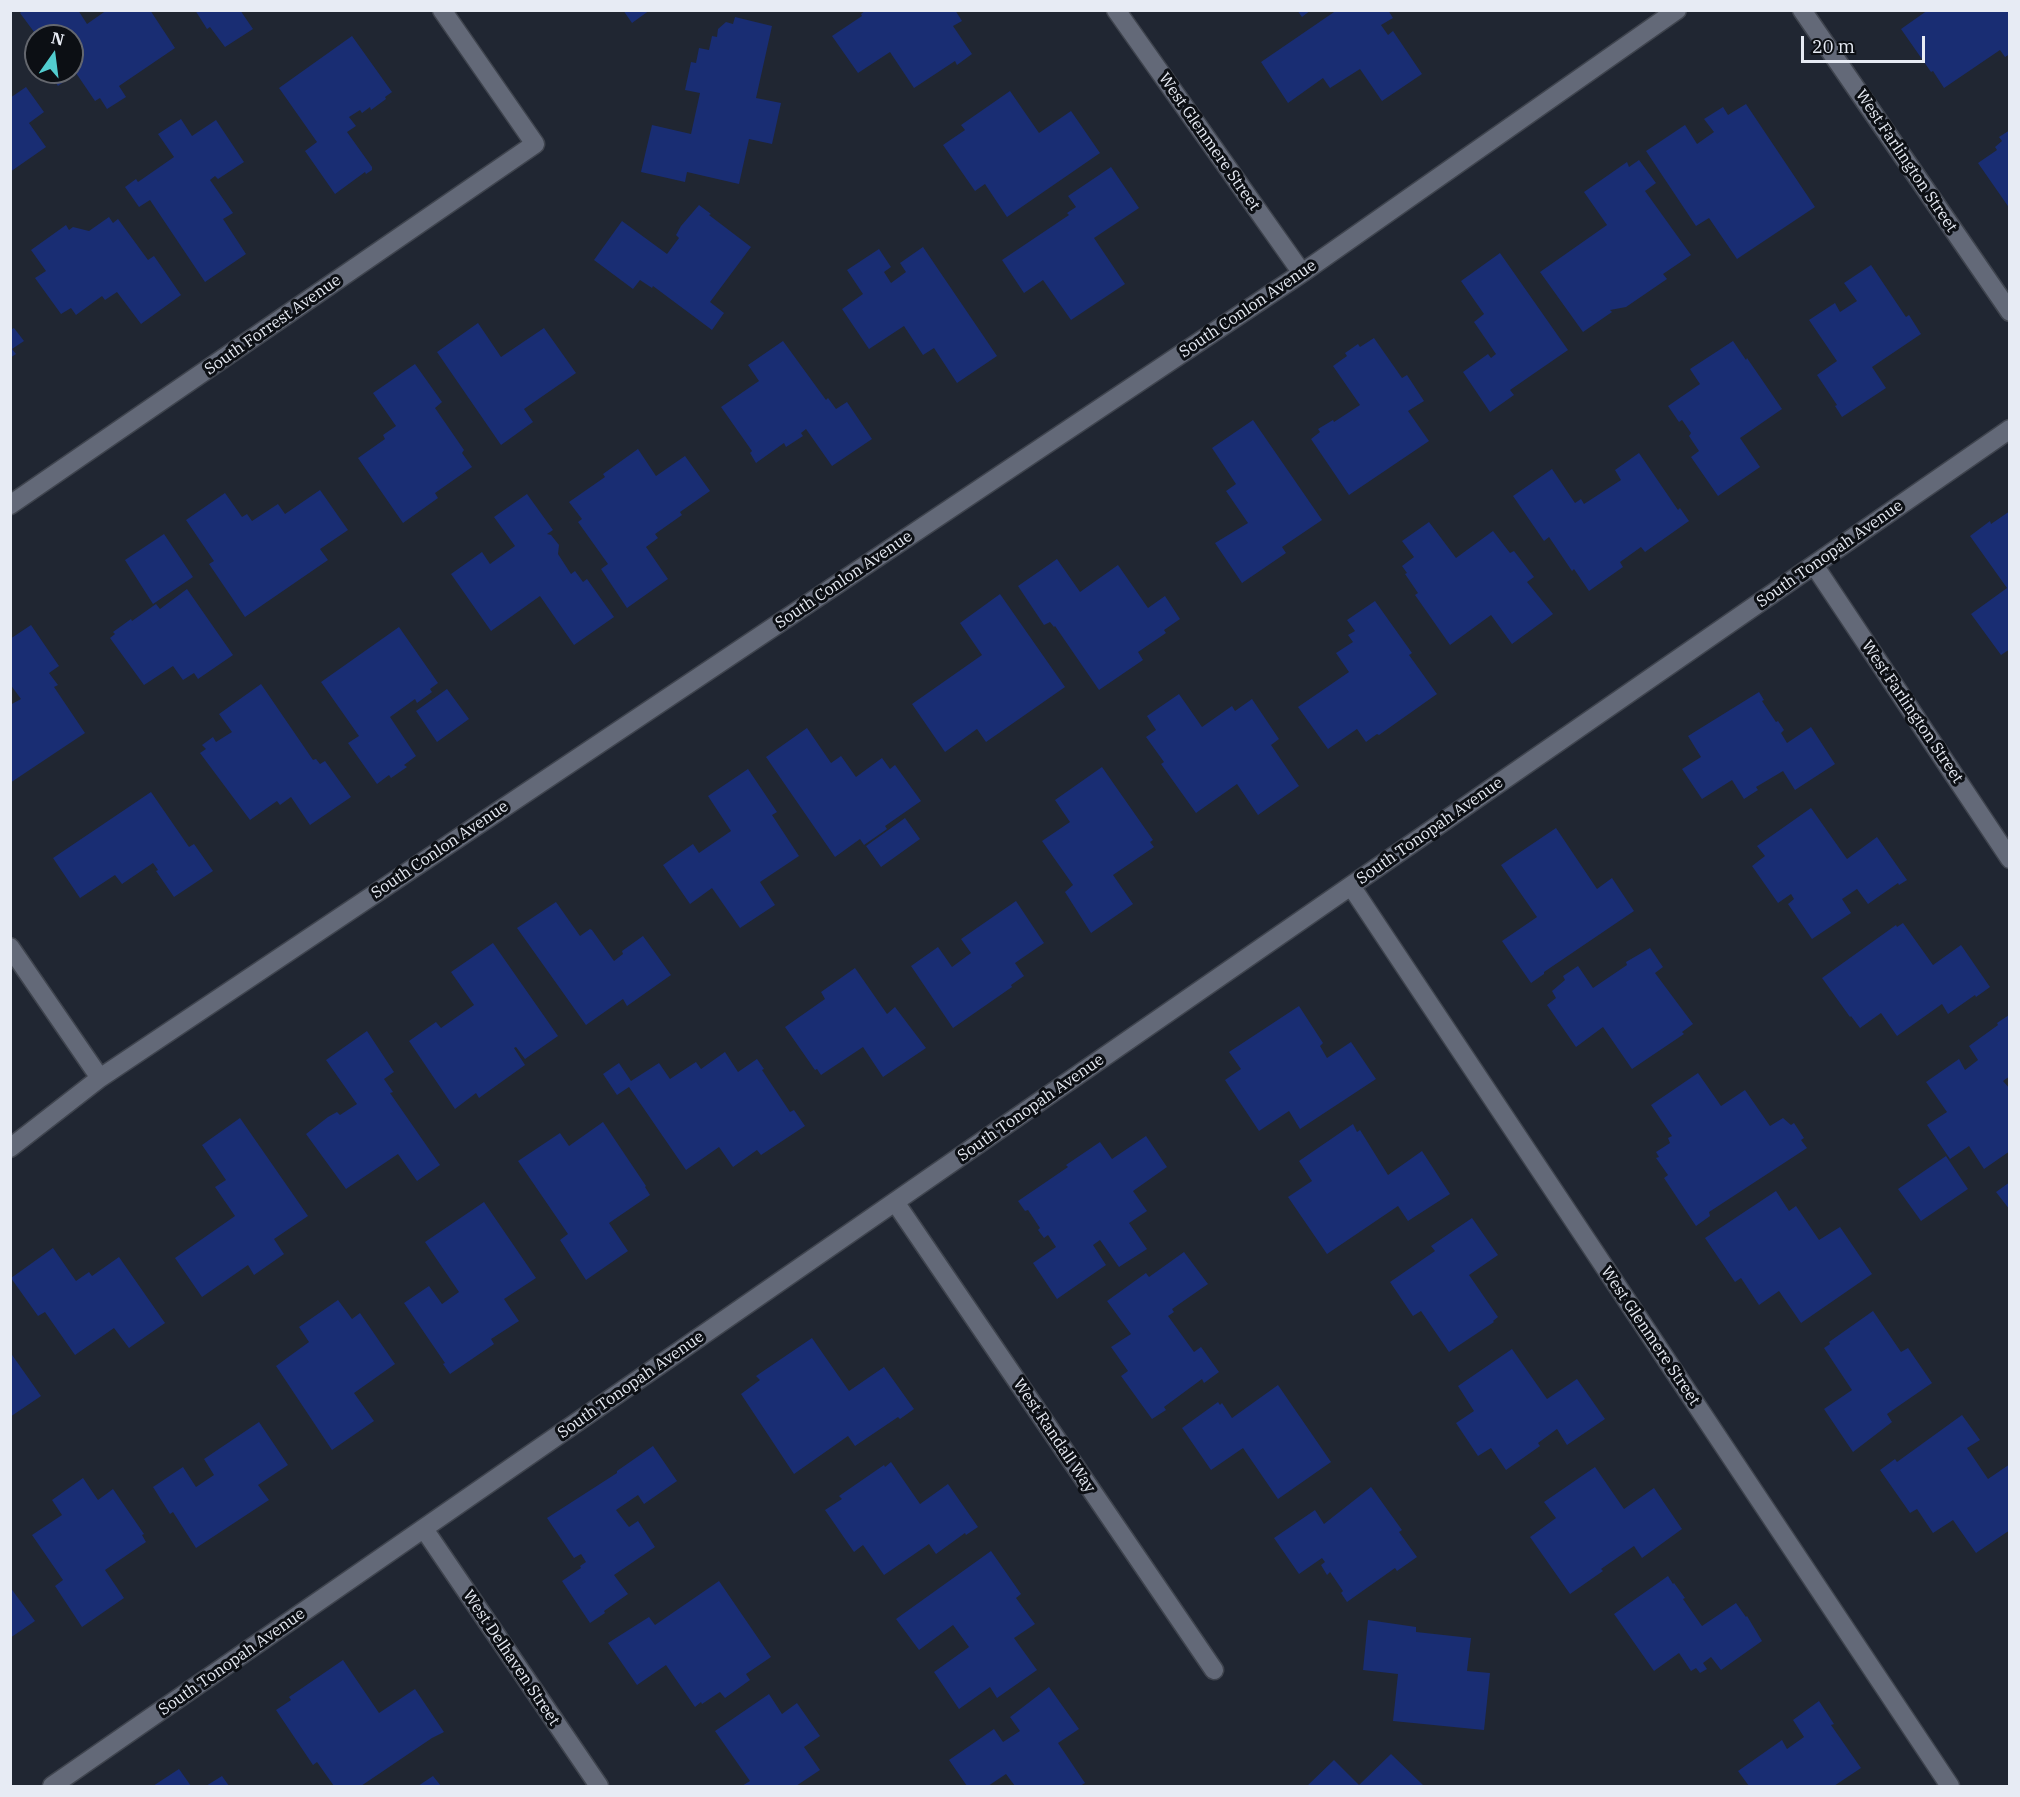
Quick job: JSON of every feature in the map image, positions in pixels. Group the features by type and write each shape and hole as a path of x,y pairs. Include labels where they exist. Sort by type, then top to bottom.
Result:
{"street":[{"name":"South Forrest Avenue","path":"10,505 535,144 442,10"},
{"name":"West Glenmere Street","path":"1116,10 1302,273"},
{"name":"South Conlon Avenue","path":"10,1148 100,1078 1302,273 1677,10"},
{"name":"West Farlington Street","path":"1803,10 2010,312"},
{"name":"South Tonopah Avenue","path":"52,1786 2010,429"},
{"name":"West Farlington Street","path":"1814,565 2010,859"},
{"name":"West Glenmere Street","path":"1351,886 1950,1786"},
{"path":"10,947 100,1078"},
{"name":"West Randall Way","path":"895,1202 1214,1670"},
{"name":"West Delhaven Street","path":"424,1528 599,1786"}],"building":[{"path":"23,10 78,10 87,24 107,10 150,10 175,48 119,86 126,97 107,109 100,98 95,101 83,84 84,24 28,24 20,13"},
{"path":"195,10 240,10 253,29 225,47 210,27 207,29"},
{"path":"623,10 650,10 632,23"},
{"path":"866,10 955,10 962,21 953,26 972,54 957,65 955,61 914,88 890,52 858,73 832,36 862,16 861,14"},
{"path":"1297,10 1311,10 1302,17"},
{"path":"1337,10 1388,10 1393,18 1381,25 1388,35 1393,31 1422,74 1382,101 1360,69 1330,88 1323,78 1288,103 1261,62"},
{"path":"1928,10 2010,10 2010,54 2005,57 2000,50 1944,88 1901,29"},
{"path":"735,17 772,26 756,98 781,103 772,144 749,139 739,184 687,172 685,182 641,172 652,125 691,134 700,93 685,90 691,62 696,63 699,48 709,50 712,36 717,37 718,29 726,22 733,24"},
{"path":"352,36 392,92 371,110 370,107 362,113 360,110 349,117 356,126 347,132 372,170 366,174 365,172 335,194 305,151 317,142 279,88"},
{"path":"26,87 44,112 29,123 46,147 10,172 10,98"},
{"path":"1010,91 1039,133 1071,111 1100,153 1007,217 985,184 975,191 943,145 965,130 961,125"},
{"path":"1746,104 1815,207 1737,259 1709,218 1696,226 1646,151 1685,125 1697,144 1714,132 1704,119 1723,107 1728,115"},
{"path":"181,119 192,136 216,120 244,162 218,179 215,176 210,180 233,213 223,219 246,254 205,282 150,200 139,207 125,187 136,179 138,182 174,157 158,134"},
{"path":"2010,130 2010,209 1978,163 1997,150 1995,147 2002,141 1999,137"},
{"path":"1639,160 1656,183 1645,191 1691,255 1663,274 1667,279 1626,307 1610,310 1612,312 1583,332 1540,272 1607,225 1584,192 1627,162 1629,167"},
{"path":"1111,167 1139,208 1094,238 1125,284 1071,320 1043,280 1024,293 1002,260 1069,215 1067,213 1076,207 1068,196"},
{"path":"699,205 751,247 710,302 724,313 712,330 653,286 652,288 640,280 633,289 594,260 622,221 667,254 679,238 676,235 681,226"},
{"path":"109,217 113,223 118,219 148,260 154,256 181,295 141,324 117,292 105,300 102,296 76,315 71,308 61,314 35,278 46,271 31,250 66,225 69,230 73,227 89,231"},
{"path":"923,247 997,356 957,383 934,348 923,355 904,326 869,349 842,309 863,294 847,270 879,249 891,267 884,272 891,283 906,272 900,263"},
{"path":"1500,253 1568,350 1510,390 1514,395 1490,412 1463,372 1488,354 1491,358 1496,354 1474,322 1484,314 1461,281"},
{"path":"1871,265 1906,317 1909,315 1921,334 1872,367 1886,388 1842,417 1835,406 1837,405 1817,375 1837,361 1809,320 1835,303 1840,312 1857,301 1844,283"},
{"path":"478,323 501,357 544,328 576,373 524,409 533,422 501,445 437,352"},
{"path":"14,328 24,341 12,349 16,354 10,358 10,330"},
{"path":"1374,338 1402,378 1407,375 1424,401 1408,411 1429,441 1349,495 1311,439 1320,432 1318,429 1333,420 1334,422 1360,405 1333,366 1347,356 1345,353 1358,344 1360,347"},
{"path":"783,341 826,400 828,398 836,409 847,402 872,439 832,466 806,429 801,433 803,436 786,447 784,443 756,463 750,453 752,451 721,407 759,381 748,365"},
{"path":"1733,341 1782,409 1740,438 1760,467 1718,496 1691,457 1699,451 1689,436 1691,433 1682,420 1679,422 1668,406 1700,384 1690,369"},
{"path":"415,364 442,402 435,408 464,450 462,453 472,467 435,493 438,498 403,523 358,458 385,439 383,435 396,426 373,393"},
{"path":"1253,420 1322,520 1282,547 1286,553 1242,583 1215,543 1248,523 1226,491 1236,484 1212,448"},
{"path":"638,449 656,476 685,456 710,491 680,512 682,515 655,534 658,538 646,547 668,579 627,608 601,569 608,564 578,522 582,519 569,502 605,477 603,474"},
{"path":"1639,453 1678,510 1680,508 1689,521 1645,552 1641,547 1620,562 1623,567 1589,591 1549,537 1544,541 1513,496 1552,469 1575,503 1581,499 1584,504 1621,480 1615,470"},
{"path":"320,490 348,530 320,549 328,560 245,617 209,564 214,561 186,520 225,493 242,517 247,514 252,521 278,504 285,514"},
{"path":"527,494 553,530 547,534 551,535 559,545 558,554 571,574 575,571 583,582 587,579 614,617 574,645 540,596 491,631 451,574 482,552 490,564 515,546 494,517"},
{"path":"2010,511 2010,649 2001,655 1971,614 2007,588 1970,536 1990,521 1991,524"},
{"path":"1429,522 1456,558 1493,531 1510,553 1514,551 1534,577 1527,582 1553,614 1512,644 1491,615 1450,645 1415,595 1418,593 1402,566 1414,557 1402,541"},
{"path":"164,534 193,577 153,604 125,560"},
{"path":"1057,559 1080,592 1118,565 1148,608 1165,596 1180,619 1164,630 1166,633 1138,652 1143,660 1099,690 1055,626 1050,622 1044,625 1018,586"},
{"path":"187,589 233,655 198,679 194,673 183,680 173,666 144,685 110,638 115,634 113,632 131,619 132,621 156,604 160,609"},
{"path":"1000,594 1065,687 986,742 977,729 945,752 912,704 982,655 960,623"},
{"path":"1375,601 1412,653 1409,655 1437,694 1366,742 1357,729 1328,749 1298,707 1349,672 1336,653 1353,642 1348,635 1355,631 1347,620"},
{"path":"31,625 59,666 49,673 58,685 54,687 85,733 10,783 10,705 21,699 10,684 10,639"},
{"path":"399,627 438,683 430,689 432,692 417,703 415,699 390,717 416,756 404,765 407,767 391,778 389,775 377,784 348,743 359,736 321,682"},
{"path":"261,684 313,760 316,759 320,764 325,761 351,797 310,825 291,797 280,805 277,801 250,820 200,753 206,749 202,745 213,737 216,742 232,732 219,714"},
{"path":"447,689 469,719 437,742 416,711"},
{"path":"1759,692 1764,700 1762,701 1784,730 1781,733 1787,743 1811,727 1835,764 1795,790 1783,771 1756,787 1758,790 1744,799 1732,780 1702,799 1682,769 1701,757 1688,736"},
{"path":"1179,694 1202,727 1232,706 1235,711 1252,699 1279,739 1271,745 1299,786 1258,815 1237,784 1196,813 1161,764 1164,762 1146,737 1156,730 1147,716"},
{"path":"807,728 831,763 841,756 856,777 882,758 890,769 895,765 921,801 885,826 887,829 864,845 860,839 835,857 766,757"},
{"path":"1102,767 1153,840 1150,842 1154,847 1113,875 1133,904 1091,933 1065,892 1073,885 1042,841 1070,822 1055,800"},
{"path":"748,769 777,812 772,815 799,856 760,882 775,905 740,928 712,888 690,904 663,865 693,844 699,853 731,831 708,796"},
{"path":"151,792 189,847 194,844 213,871 174,897 153,863 122,884 115,875 80,898 53,858"},
{"path":"1811,808 1847,859 1877,837 1907,880 1899,885 1898,883 1868,904 1857,889 1842,899 1851,913 1812,939 1788,904 1794,899 1791,894 1778,903 1752,866 1765,856 1757,846"},
{"path":"905,818 920,839 881,867 866,846"},
{"path":"1556,828 1597,889 1612,878 1634,911 1531,983 1502,941 1537,917 1501,865"},
{"path":"1016,901 1044,943 1015,963 1024,976 953,1028 911,966 938,947 952,967 971,953 961,939"},
{"path":"556,902 580,936 592,930 614,961 623,954 622,951 643,936 671,975 627,1006 623,999 586,1025 517,928"},
{"path":"1903,923 1933,965 1961,945 1990,987 1948,1014 1942,1004 1897,1036 1881,1013 1860,1028 1822,978 1896,925 1897,927"},
{"path":"493,943 558,1036 525,1059 516,1047 514,1048 525,1065 479,1098 476,1093 455,1109 409,1041 436,1022 441,1028 474,1005 451,972"},
{"path":"1650,948 1663,967 1655,973 1693,1024 1682,1032 1684,1034 1632,1069 1603,1027 1576,1047 1547,1005 1556,998 1552,991 1565,980 1563,976 1578,966 1593,988 1627,965 1626,962"},
{"path":"855,968 887,1014 895,1007 926,1048 883,1077 863,1047 821,1075 785,1027 825,999 821,992"},
{"path":"1299,1006 1323,1043 1320,1046 1327,1058 1351,1042 1376,1079 1300,1129 1289,1111 1259,1131 1225,1080 1241,1069 1229,1052"},
{"path":"2009,1015 2010,1076 2003,1081 2010,1089 2010,1151 1984,1169 1969,1146 1950,1159 1927,1125 1947,1112 1926,1082 1959,1059 1965,1070 1978,1060 1969,1046"},
{"path":"367,1031 394,1072 384,1079 393,1092 390,1093 440,1165 417,1181 398,1154 346,1189 306,1134 328,1117 337,1112 340,1115 357,1104 326,1060"},
{"path":"725,1052 738,1072 757,1059 790,1112 794,1110 805,1126 761,1155 757,1150 733,1167 719,1147 686,1170 629,1087 617,1095 603,1074 619,1063 631,1081 659,1063 670,1079 696,1062 701,1069"},
{"path":"1698,1073 1721,1106 1745,1090 1770,1126 1783,1118 1791,1125 1794,1123 1804,1138 1801,1140 1807,1148 1709,1212 1710,1216 1696,1226 1664,1178 1668,1175 1656,1158 1659,1157 1656,1152 1670,1143 1668,1138 1672,1136 1651,1105"},
{"path":"240,1118 308,1216 274,1239 284,1254 254,1275 248,1265 202,1297 175,1258 235,1216 215,1187 226,1180 202,1145"},
{"path":"603,1122 650,1195 609,1223 628,1251 586,1280 560,1240 568,1234 518,1161 560,1133 569,1146"},
{"path":"1353,1124 1357,1132 1360,1130 1388,1175 1422,1151 1450,1194 1408,1221 1398,1206 1327,1254 1288,1197 1312,1181 1299,1161"},
{"path":"1146,1136 1167,1167 1133,1191 1147,1211 1129,1223 1147,1249 1119,1267 1100,1240 1093,1245 1106,1265 1057,1299 1033,1263 1056,1247 1048,1235 1044,1238 1028,1210 1025,1211 1018,1201 1100,1142 1112,1159"},
{"path":"1946,1156 1968,1189 1921,1221 1898,1189"},
{"path":"2010,1182 2010,1210 1996,1192"},
{"path":"1776,1191 1789,1211 1796,1206 1819,1240 1840,1227 1872,1274 1801,1323 1779,1291 1759,1305 1741,1278 1735,1282 1705,1238"},
{"path":"484,1202 536,1278 504,1299 519,1321 491,1339 494,1344 450,1374 404,1303 429,1286 442,1304 459,1292 425,1242"},
{"path":"1472,1218 1498,1255 1469,1275 1498,1317 1449,1352 1421,1311 1413,1316 1390,1282 1435,1251 1431,1246"},
{"path":"53,1248 76,1281 89,1272 92,1276 119,1257 165,1323 129,1348 114,1328 75,1355 45,1312 38,1316 11,1278"},
{"path":"1184,1252 1208,1284 1172,1309 1174,1312 1168,1316 1194,1352 1201,1347 1219,1372 1204,1383 1202,1379 1164,1407 1166,1410 1152,1419 1121,1376 1128,1371 1111,1347 1131,1334 1107,1301 1146,1273 1149,1277"},
{"path":"338,1300 352,1319 360,1313 395,1364 354,1393 374,1421 332,1450 276,1366 309,1342 299,1327"},
{"path":"1873,1311 1901,1352 1908,1348 1932,1383 1887,1414 1892,1422 1853,1452 1824,1409 1852,1390 1824,1348"},
{"path":"812,1338 849,1391 884,1367 914,1409 855,1446 848,1436 794,1474 741,1394 760,1380 756,1376"},
{"path":"1512,1349 1547,1399 1577,1379 1605,1419 1567,1445 1557,1429 1538,1443 1540,1446 1506,1470 1491,1448 1478,1456 1456,1423 1474,1411 1458,1386"},
{"path":"10,1352 41,1396 10,1417"},
{"path":"1278,1385 1331,1462 1278,1499 1243,1448 1211,1470 1182,1428 1218,1402 1220,1405 1222,1403 1232,1418"},
{"path":"1962,1415 1980,1440 1967,1448 1988,1479 2010,1464 2010,1530 1976,1553 1953,1520 1933,1533 1917,1509 1910,1513 1880,1470 1895,1459 1897,1462"},
{"path":"259,1422 288,1465 258,1485 269,1500 196,1548 173,1512 170,1514 153,1487 183,1467 196,1487 214,1475 204,1459"},
{"path":"653,1446 677,1481 644,1504 638,1495 616,1510 629,1527 638,1521 655,1547 614,1575 628,1594 590,1623 562,1581 586,1562 581,1554 574,1558 547,1518 617,1473"},
{"path":"891,1462 920,1504 948,1484 978,1527 966,1535 965,1533 936,1554 929,1544 884,1575 863,1545 854,1552 825,1510 842,1499 839,1496"},
{"path":"1595,1467 1624,1509 1654,1488 1682,1529 1642,1558 1634,1546 1570,1594 1530,1537 1556,1518 1544,1502"},
{"path":"83,1478 98,1500 113,1489 144,1534 142,1535 146,1542 105,1570 124,1598 82,1627 55,1586 63,1580 32,1535 62,1515 52,1500"},
{"path":"1371,1487 1402,1530 1399,1532 1417,1557 1397,1571 1395,1568 1347,1602 1341,1593 1343,1591 1330,1572 1327,1575 1321,1565 1325,1562 1322,1558 1299,1574 1274,1538 1315,1510 1324,1524"},
{"path":"991,1551 1021,1594 1016,1598 1035,1624 1014,1638 1037,1670 997,1698 990,1687 959,1709 934,1672 969,1647 953,1625 919,1650 896,1619"},
{"path":"1668,1576 1702,1626 1736,1603 1762,1641 1721,1670 1711,1657 1703,1663 1707,1669 1700,1673 1696,1668 1691,1671 1679,1653 1654,1671 1614,1614"},
{"path":"719,1581 771,1657 746,1674 750,1680 725,1698 720,1692 695,1707 666,1665 637,1685 608,1643 649,1617 655,1625"},
{"path":"10,1587 35,1621 10,1638"},
{"path":"1368,1620 1416,1627 1416,1632 1471,1638 1467,1671 1490,1673 1484,1730 1393,1721 1398,1674 1363,1670"},
{"path":"343,1660 379,1713 415,1689 444,1732 361,1786 334,1786 317,1762 313,1765 276,1710 291,1700 289,1697"},
{"path":"1049,1687 1079,1729 1058,1743 1085,1783 1080,1786 1015,1786 1006,1774 988,1786 967,1786 949,1760 994,1729 1003,1742 1020,1731 1010,1717"},
{"path":"769,1694 782,1714 797,1703 820,1736 804,1747 820,1770 796,1786 742,1786 750,1781 715,1731"},
{"path":"1819,1701 1834,1724 1831,1725 1861,1768 1834,1786 1749,1786 1738,1771 1782,1740 1787,1749 1804,1737 1793,1720"},
{"path":"1391,1754 1424,1786 1307,1786 1334,1760 1359,1785"},
{"path":"179,1769 191,1786 153,1786"},
{"path":"222,1776 229,1786 206,1786"},
{"path":"433,1776 441,1786 418,1786"}]}
